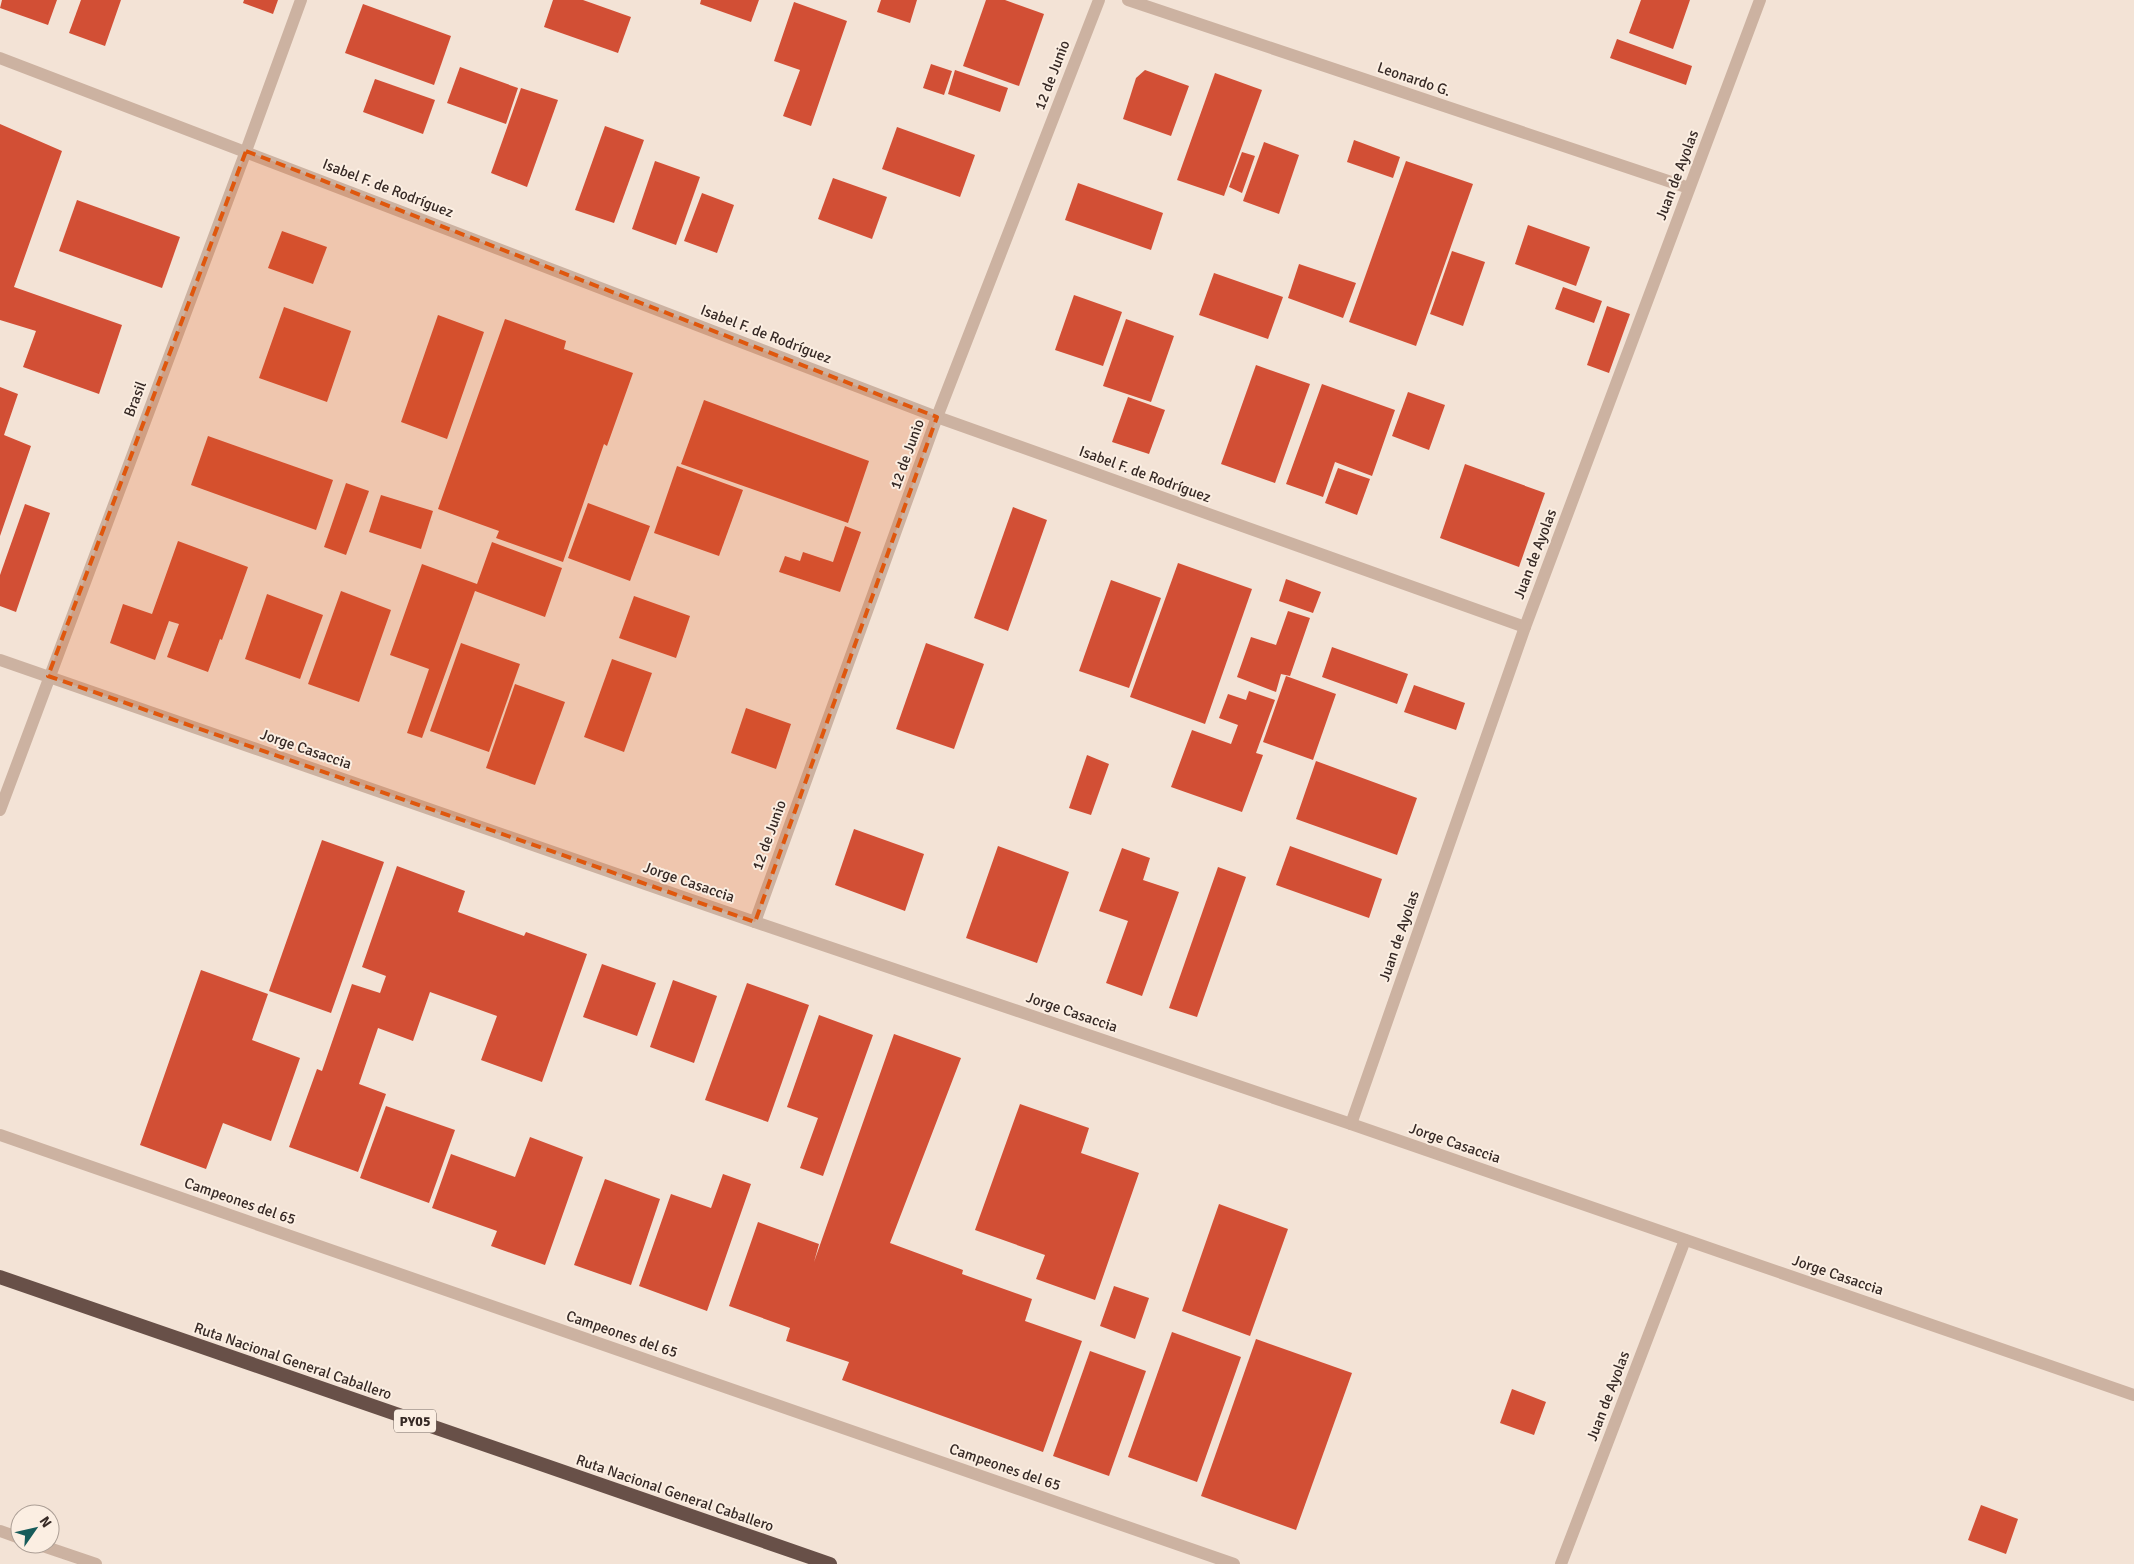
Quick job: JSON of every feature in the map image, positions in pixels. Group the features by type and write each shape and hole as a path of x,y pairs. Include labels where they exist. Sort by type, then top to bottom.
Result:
{"highway":[{"name":"Ruta Nacional General Caballero","path":"0,1277 830,1564"}],"street":[{"name":"Brasil","path":"0,810 48,676 301,0"},
{"name":"12 de Junio","path":"755,922 937,417 1099,0"},
{"name":"Leonardo G.","path":"1128,0 1689,188"},
{"name":"Juan de Ayolas","path":"1351,1124 1525,627 1760,0"},
{"name":"Isabel F. de Rodríguez","path":"0,58 937,417 1525,627"},
{"name":"Jorge Casaccia","path":"0,660 755,922 1351,1124 2134,1395"},
{"name":"Campeones del 65","path":"0,1135 1234,1564"},
{"name":"Juan de Ayolas","path":"1561,1564 1685,1240"},
{"path":"60,1553 96,1564"}],"highlighted area":[{"path":"246,151 937,417 755,922 48,676"}],"building":[{"path":"2,0 57,0 48,25 0,8"},
{"path":"81,0 121,0 105,46 69,33"},
{"path":"244,0 278,0 273,14 243,3"},
{"path":"553,0 583,0 631,17 618,53 544,27"},
{"path":"701,0 759,0 751,22 700,4"},
{"path":"881,0 917,0 910,23 877,12"},
{"path":"986,0 1005,0 1044,14 1019,86 963,66"},
{"path":"1641,0 1690,0 1673,49 1629,33"},
{"path":"794,2 847,21 811,126 783,116 800,70 774,61"},
{"path":"363,4 451,36 434,85 345,53"},
{"path":"1617,39 1692,66 1686,85 1610,58"},
{"path":"931,64 952,71 944,95 923,88"},
{"path":"460,67 518,88 506,124 447,103"},
{"path":"955,70 1008,88 1000,112 948,94"},
{"path":"1145,70 1189,86 1171,136 1123,119 1136,78"},
{"path":"1215,73 1262,90 1224,196 1177,180"},
{"path":"375,79 435,100 423,134 363,112"},
{"path":"521,88 558,100 527,187 491,173"},
{"path":"0,124 62,151 14,287 122,325 99,394 23,367 36,331 0,320"},
{"path":"605,126 644,140 614,223 575,210"},
{"path":"897,127 975,155 960,197 882,169"},
{"path":"1354,140 1400,157 1393,178 1347,162"},
{"path":"1264,142 1299,155 1279,214 1243,201"},
{"path":"1242,152 1255,156 1242,193 1229,187"},
{"path":"655,161 700,177 676,245 632,229"},
{"path":"1406,161 1473,184 1416,346 1349,322"},
{"path":"833,178 887,197 872,239 818,219"},
{"path":"1078,183 1163,213 1151,250 1065,220"},
{"path":"702,193 734,205 717,253 684,241"},
{"path":"77,200 180,237 162,288 59,251"},
{"path":"1528,225 1590,247 1576,286 1515,264"},
{"path":"282,231 327,247 313,284 268,268"},
{"path":"1452,251 1485,262 1463,326 1430,314"},
{"path":"1299,264 1356,283 1343,318 1288,298"},
{"path":"1214,273 1283,297 1268,339 1199,315"},
{"path":"1563,287 1602,301 1594,323 1555,309"},
{"path":"1074,295 1122,312 1103,366 1055,350"},
{"path":"1607,306 1630,314 1609,373 1587,365"},
{"path":"284,307 351,331 327,402 259,378"},
{"path":"438,315 484,332 447,439 401,422"},
{"path":"505,319 566,341 564,349 633,373 607,446 604,444 563,562 496,538 499,531 438,509"},
{"path":"1126,319 1174,336 1151,402 1103,386"},
{"path":"1256,365 1310,384 1275,483 1221,464"},
{"path":"1322,384 1395,410 1372,476 1335,462 1323,497 1286,484"},
{"path":"0,387 18,394 4,435 31,446 0,536"},
{"path":"1408,392 1445,405 1429,450 1392,436"},
{"path":"1128,397 1165,410 1149,454 1112,442"},
{"path":"704,400 869,461 848,523 681,464"},
{"path":"208,436 333,480 316,530 191,485"},
{"path":"1465,464 1545,493 1519,567 1440,538"},
{"path":"677,466 743,490 719,556 654,533"},
{"path":"1338,468 1370,479 1357,515 1325,503"},
{"path":"346,483 369,491 346,555 324,547"},
{"path":"381,495 433,511 421,549 369,532"},
{"path":"588,503 650,526 630,581 568,558"},
{"path":"25,504 50,513 16,612 0,606 0,575"},
{"path":"1013,507 1047,520 1008,631 974,618"},
{"path":"845,526 861,532 840,592 779,572 785,556 800,561 803,552 833,562"},
{"path":"178,541 248,567 222,640 220,639 208,672 167,657 179,624 169,621 155,660 110,643 123,604 152,614"},
{"path":"492,542 562,568 545,617 475,591 422,738 407,733 429,669 390,655 422,564 477,584"},
{"path":"1178,563 1252,589 1205,724 1130,697"},
{"path":"1286,579 1321,592 1313,613 1279,601"},
{"path":"1111,580 1161,598 1129,688 1079,671"},
{"path":"341,591 391,610 359,702 308,684"},
{"path":"267,594 323,615 300,679 245,659"},
{"path":"634,596 690,616 676,658 619,638"},
{"path":"1288,611 1310,618 1290,676 1281,674 1276,692 1237,677 1251,637 1276,645"},
{"path":"461,643 520,664 489,752 430,731"},
{"path":"926,643 984,664 954,749 896,729"},
{"path":"1332,647 1408,674 1397,704 1322,677"},
{"path":"612,659 652,673 624,752 584,737"},
{"path":"1286,676 1336,694 1313,760 1263,742"},
{"path":"515,684 565,702 535,785 486,768"},
{"path":"1414,685 1465,703 1456,730 1404,712"},
{"path":"1249,691 1275,700 1256,753 1263,755 1242,812 1171,787 1192,730 1231,744 1238,725 1219,718 1228,694 1246,700"},
{"path":"746,708 791,724 776,769 731,753"},
{"path":"1087,755 1109,764 1091,815 1069,808"},
{"path":"1316,761 1417,798 1397,855 1296,819"},
{"path":"854,829 924,854 905,911 835,885"},
{"path":"322,840 384,862 331,1013 269,991"},
{"path":"998,846 1069,872 1037,963 966,938"},
{"path":"1290,846 1382,879 1369,918 1276,885"},
{"path":"1122,848 1150,858 1143,880 1179,892 1142,996 1106,983 1128,921 1099,911"},
{"path":"397,866 465,891 458,912 524,936 526,932 587,954 542,1082 481,1060 497,1016 430,992 413,1041 378,1028 359,1084 386,1094 358,1172 289,1147 317,1069 322,1071 352,984 380,993 386,976 362,967"},
{"path":"1218,867 1246,877 1197,1017 1169,1008"},
{"path":"602,964 656,983 637,1036 583,1017"},
{"path":"201,970 268,994 252,1040 300,1058 271,1141 223,1123 206,1169 140,1145"},
{"path":"673,980 717,996 694,1063 650,1047"},
{"path":"747,983 809,1005 768,1122 705,1100"},
{"path":"819,1015 873,1035 823,1176 800,1168 818,1118 787,1107"},
{"path":"894,1034 961,1058 890,1243 963,1270 962,1274 1032,1299 1025,1321 1082,1341 1043,1452 842,1380 849,1362 786,1341 790,1328 729,1306 758,1222 819,1244 814,1262"},
{"path":"1020,1104 1089,1128 1081,1153 1139,1173 1095,1300 1036,1279 1045,1255 975,1230"},
{"path":"386,1106 455,1130 429,1203 360,1178"},
{"path":"530,1137 583,1157 545,1265 491,1246 497,1231 432,1208 451,1154 515,1177"},
{"path":"723,1174 751,1184 707,1311 639,1286 671,1194 711,1208"},
{"path":"605,1179 660,1199 631,1285 574,1265"},
{"path":"1219,1204 1288,1229 1250,1336 1182,1311"},
{"path":"1114,1286 1149,1298 1135,1339 1100,1326"},
{"path":"1172,1332 1241,1357 1197,1482 1128,1457"},
{"path":"1256,1339 1352,1373 1296,1530 1201,1496"},
{"path":"1090,1351 1146,1371 1109,1476 1053,1456"},
{"path":"1512,1389 1546,1402 1534,1435 1500,1423"},
{"path":"1981,1505 2018,1519 2006,1554 1968,1540"}]}
